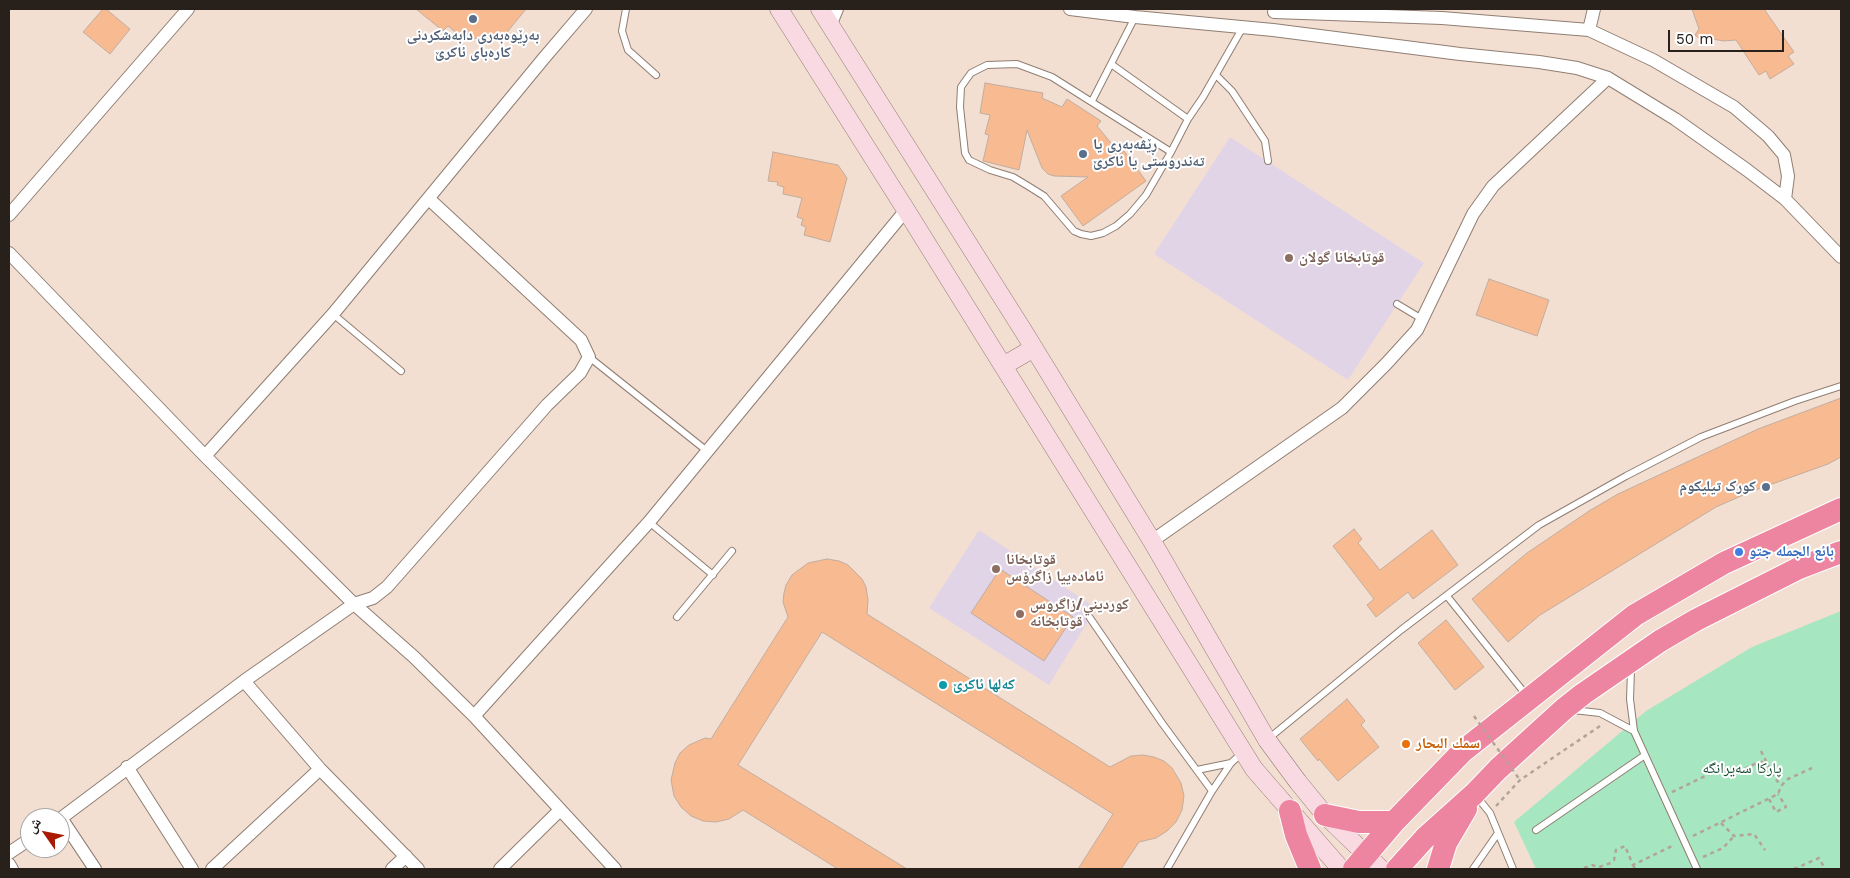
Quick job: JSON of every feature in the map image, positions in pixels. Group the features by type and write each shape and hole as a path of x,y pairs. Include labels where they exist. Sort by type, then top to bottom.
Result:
{"highway":[{"path":"1367,864 1394,822 1463,751 1635,615 1724,563 1841,509"},
{"path":"1397,869 1425,838 1564,709 1660,640 1799,568 1841,552"},
{"path":"1438,869 1446,843 1474,794"},
{"path":"1290,811 1296,835 1310,869"},
{"path":"1326,815 1359,822 1394,822"}],"street":[{"path":"9,215 188,9"},
{"path":"205,456 333,314 586,9"},
{"path":"779,9 1003,366 1237,758 1254,769 1341,869"},
{"path":"820,9 1034,348 1152,541 1267,740 1298,782 1367,864"},
{"path":"830,26 837,9"},
{"path":"1070,9 1135,18 1273,30 1577,68 1608,78 1675,119 1747,170 1785,199 1841,257"},
{"path":"1589,30 1594,9"},
{"path":"1273,30 1273,10 1442,18 1589,30 1653,60 1734,107 1768,136 1784,155 1788,176 1785,199"},
{"path":"1152,541 1342,408 1417,330 1473,214 1493,186 1608,78"},
{"path":"70,810 244,681 354,604 372,598 387,587 547,405 580,373 589,357 581,340 429,199"},
{"path":"474,716 649,522 906,210"},
{"path":"9,252 205,456 354,604 414,657 474,716 615,869"},
{"path":"1003,366 1034,348"},
{"path":"244,681 320,769 418,869"},
{"path":"127,767 192,869"},
{"path":"212,869 320,769"},
{"path":"500,869 560,810"},
{"path":"70,833 95,869"},
{"path":"9,853 20,846"},
{"path":"392,869 406,856"},
{"path":"9,864 12,869"}],"lane":[{"path":"626,9 622,31 628,50 656,75"},
{"path":"1092,101 1135,18"},
{"path":"1171,152 1052,77 1017,64 987,65 971,74 961,87 960,107 965,153 969,160 974,164 1013,177 1044,196 1074,230 1080,234 1091,236 1103,233 1116,226 1130,214 1146,195 1171,152 1188,119 1243,27"},
{"path":"1111,64 1188,119"},
{"path":"1216,75 1232,91 1265,141 1268,161"},
{"path":"1397,304 1422,319"},
{"path":"333,314 401,371"},
{"path":"589,357 707,451"},
{"path":"1267,740 1401,630 1540,525 1626,476 1702,437 1795,401 1841,386"},
{"path":"649,522 712,574"},
{"path":"678,617 732,551"},
{"path":"1447,596 1529,699"},
{"path":"1090,618 1162,723 1212,791"},
{"path":"1632,661 1629,677 1634,731 1697,869"},
{"path":"1564,709 1589,710 1600,713 1634,731"},
{"path":"1536,830 1644,755"},
{"path":"1197,770 1237,758"},
{"path":"1167,869 1212,791 1237,758"},
{"path":"1474,794 1490,813 1513,869"},
{"path":"1474,869 1498,833"}],"path":[{"path":"1474,716 1520,780"},
{"path":"1503,799 1520,780 1612,718"},
{"path":"1762,751 1776,780 1781,786"},
{"path":"1664,798 1709,773 1722,768 1728,772 1738,772 1766,761"},
{"path":"1633,865 1769,799 1778,794 1781,786 1788,779 1812,768"},
{"path":"1769,799 1776,812 1786,807 1778,794"},
{"path":"1721,823 1734,836"},
{"path":"1693,861 1723,848 1734,836 1754,834 1765,850"},
{"path":"1584,868 1592,865 1599,868 1611,863 1614,860 1616,850 1625,846 1635,869"},
{"path":"1794,869 1819,858 1825,869"}],"shaded area":[{"name":"قوتابخانا گولان","path":"1230,137 1424,263 1348,380 1154,254"},
{"name":"قوتابخانا ئامادەییا زاگرۆس","path":"979,530 1096,608 1049,685 929,608"}],"green space":[{"name":"پارکا سەیرانگه","path":"1841,611 1841,869 1536,869 1514,822 1646,711 1752,647"}],"building":[{"path":"103,9 106,9 130,29 110,54 83,32"},
{"name":"بەڕێوەبەری دابەشکردنی کارەبای ئاکرێ","path":"416,9 526,9 503,37 464,39 448,26 443,31"},
{"path":"1692,9 1764,9 1794,52 1788,56 1794,64 1770,79 1766,71 1759,75 1736,40 1712,39 1708,45 1695,35 1699,29"},
{"name":"ڕێڤەبەری یا تەندروستی یا ئاکرێ","path":"985,83 1043,93 1042,98 1062,107 1067,99 1101,121 1097,126 1120,154 1124,151 1146,181 1083,226 1061,196 1088,177 1054,176 1048,174 1042,168 1027,130 1019,170 983,161 989,135 985,134 990,115 980,113"},
{"path":"773,152 838,165 847,178 830,242 804,235 806,227 801,225 803,219 797,217 802,198 783,194 784,187 777,185 778,182 768,181"},
{"path":"1489,279 1549,300 1537,336 1476,315"},
{"path":"1841,398 1841,457 1828,464 1750,492 1716,507 1540,615 1508,642 1472,599 1527,553 1589,511 1618,494 1758,429"},
{"path":"1354,529 1362,539 1358,543 1380,570 1432,530 1458,565 1413,599 1408,592 1376,617 1367,605 1374,599 1333,546"},
{"name":"کەلها ئاکرێ","path":"827,559 848,565 862,579 866,587 868,600 867,614 1110,767 1131,756 1143,755 1164,761 1172,768 1181,783 1184,796 1182,810 1176,822 1156,838 1139,842 1121,869 1078,869 1113,814 822,632 738,765 907,869 838,869 743,810 729,819 716,822 703,821 691,816 681,807 674,796 671,780 675,763 680,753 689,745 705,738 711,739 788,617 783,602 786,585 792,575 808,563"},
{"path":"1000,569 1073,617 1044,661 971,613"},
{"path":"1446,620 1484,667 1455,690 1418,643"},
{"path":"1347,699 1365,721 1361,725 1379,747 1338,781 1300,739"}],"place":[{"name":"بەڕێوەبەری دابەشکردنی کارەبای ئاکرێ","path":"473,19"},
{"name":"ڕێڤەبەری یا تەندروستی یا ئاکرێ","path":"1083,154"},
{"name":"قوتابخانا گولان","path":"1289,258"},
{"name":"کورک تيليكوم","path":"1766,487"},
{"name":"بائع الجملە جتو","path":"1739,552"},
{"name":"قوتابخانا ئامادەییا زاگرۆس","path":"996,569"},
{"name":"كورديني/زاگروس قوتابخانه‌","path":"1020,614"},
{"name":"کەلها ئاکرێ","path":"943,685"},
{"name":"سمك البحار","path":"1406,744"}]}
